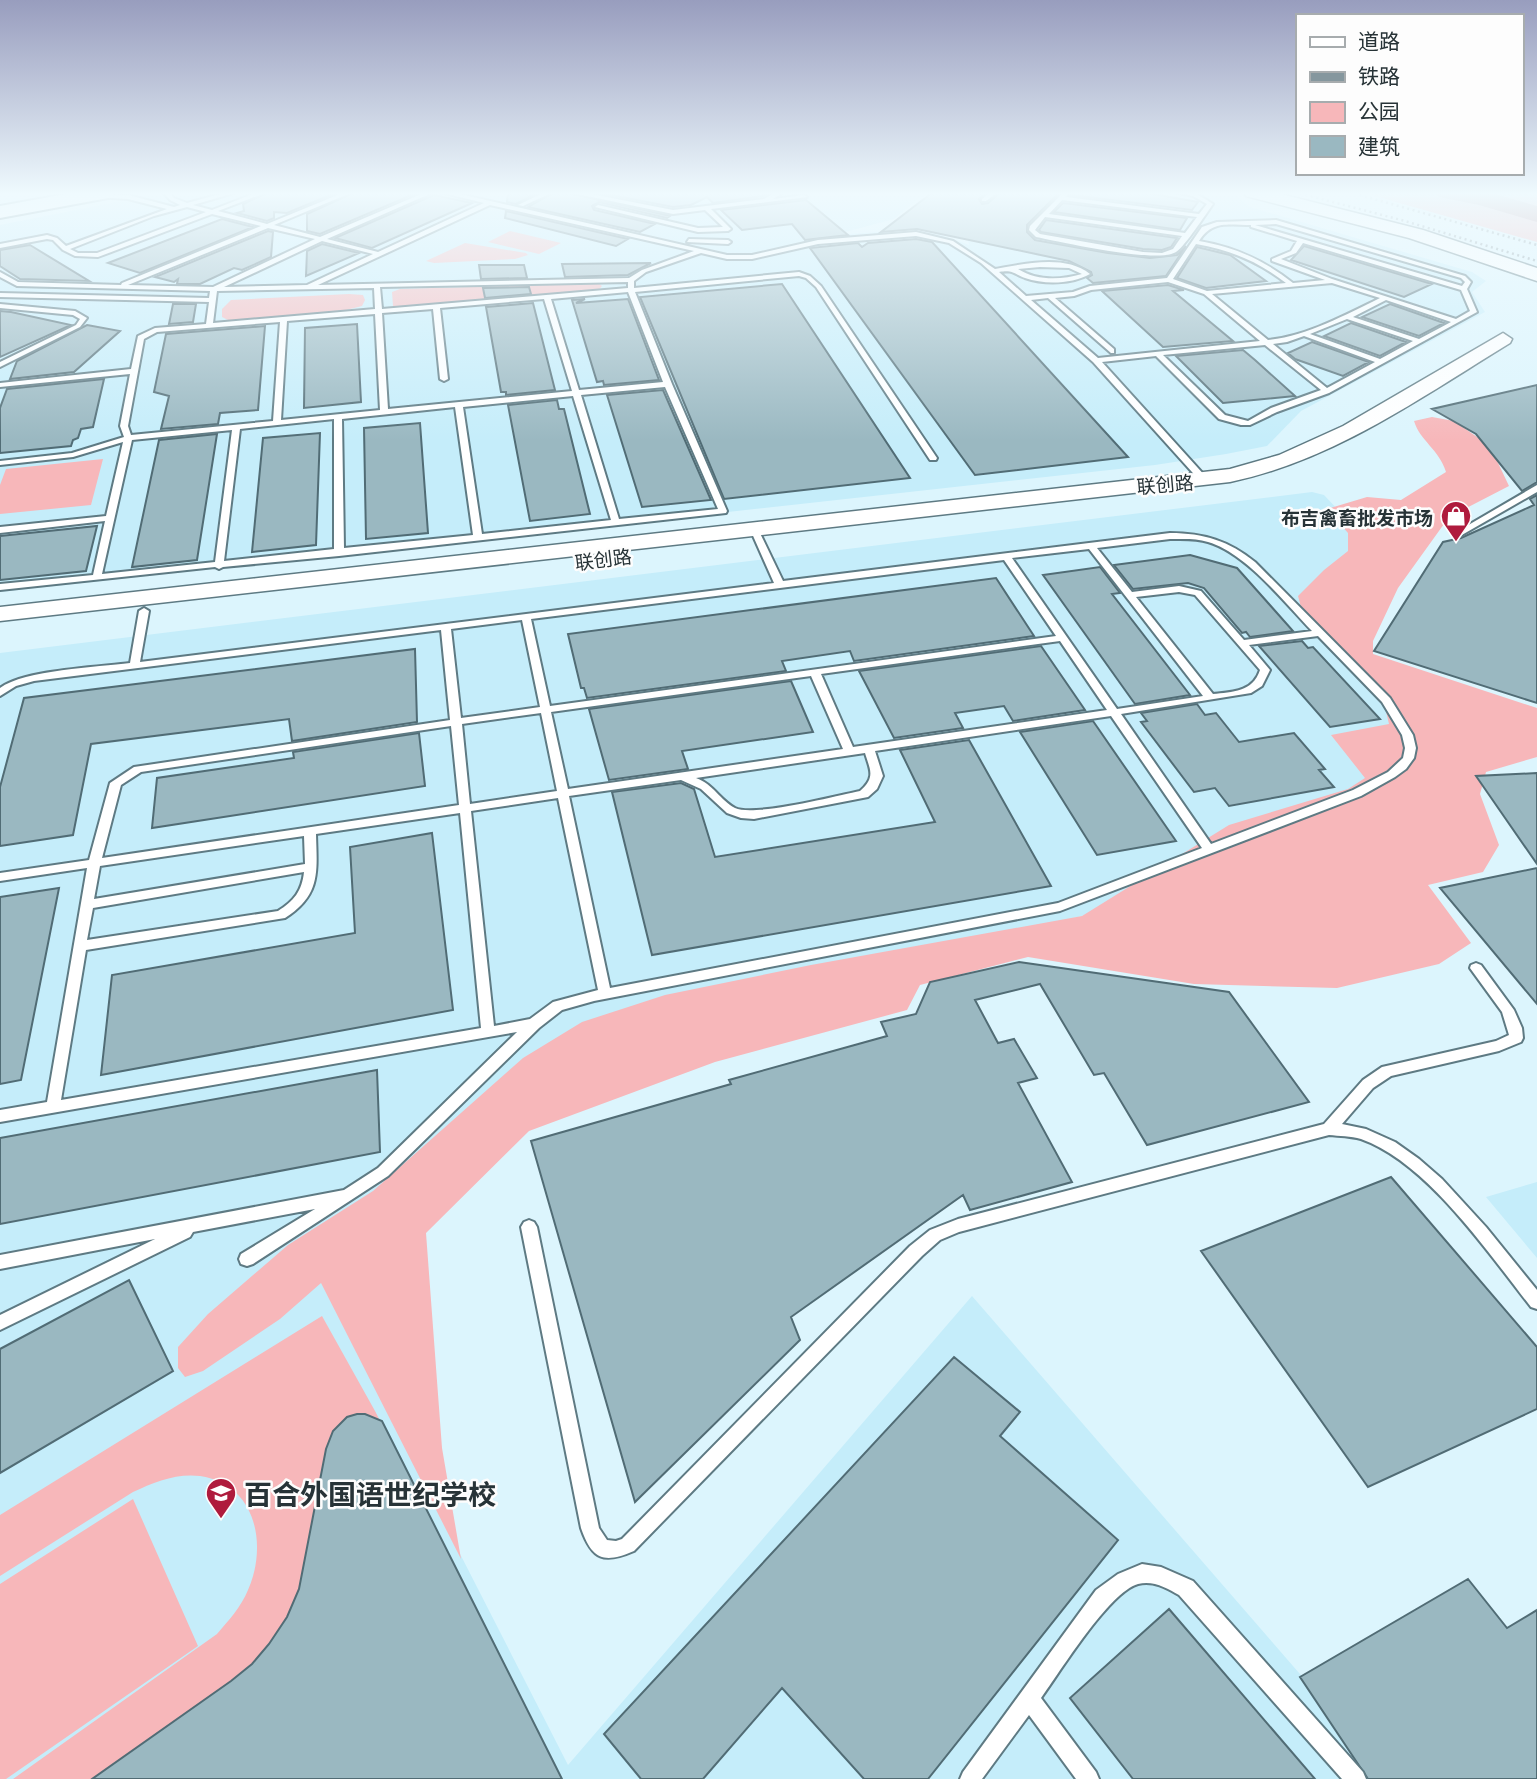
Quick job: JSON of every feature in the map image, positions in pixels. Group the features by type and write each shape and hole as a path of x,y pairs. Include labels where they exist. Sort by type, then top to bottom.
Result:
{"street":[{"name":"联创路","path":"0,614 1167,494 1204,480 1252,471 1299,455 1347,432 1503,339"},
{"name":"联创路","path":"0,627 757,535"}],"lane":[{"path":"2,275 17,284 214,289 631,281 639,275"},
{"path":"118,287 147,275"},
{"path":"214,289 244,275"},
{"path":"306,288 334,275"},
{"path":"97,577 128,438 124,426 143,335 165,328 547,298 778,275"},
{"path":"795,275 808,277 818,286 933,458"},
{"path":"998,275 1096,360 1204,480"},
{"path":"1020,275 1032,280 1078,275"},
{"path":"1169,280 1172,275"},
{"path":"1280,275 1291,284"},
{"path":"1316,275 1456,321"},
{"path":"1418,275 1464,289"},
{"path":"1157,353 1222,417 1241,424 1250,423 1274,410 1326,391 1474,312 1464,289 1467,280 1454,275"},
{"path":"1027,298 1169,280 1206,293 1326,391"},
{"path":"0,587 723,511 668,384 631,290 631,281"},
{"path":"1206,293 1332,281"},
{"path":"377,287 384,412"},
{"path":"209,325 214,289"},
{"path":"0,295 212,300"},
{"path":"1049,296 1111,351"},
{"path":"547,298 616,523"},
{"path":"1096,360 1267,344 1305,334 1386,298"},
{"path":"0,306 75,313 84,318 78,326 0,365"},
{"path":"436,307 444,379"},
{"path":"1347,317 1419,341"},
{"path":"277,422 284,320"},
{"path":"1305,334 1381,362"},
{"path":"0,385 134,371"},
{"path":"0,463 73,455 128,438 668,384"},
{"path":"460,405 478,537"},
{"path":"338,416 339,553"},
{"path":"219,566 236,426"},
{"path":"1457,534 1537,488"},
{"path":"0,530 111,518"},
{"path":"757,535 780,585"},
{"path":"0,693 12,684 33,678 135,664 1170,536 1197,536 1217,541 1235,550 1252,564 1386,700 1408,737 1411,752 1407,764 1400,772 1357,793 1060,907 606,994 558,1006 534,1024 383,1172 247,1259"},
{"path":"1091,546 1209,698"},
{"path":"1006,556 1209,850"},
{"path":"0,877 1209,698 1250,691 1264,678 1265,670 1198,593 1180,589 1129,595"},
{"path":"135,664 144,611"},
{"path":"526,616 606,994"},
{"path":"446,626 488,1032"},
{"path":"1242,643 1320,633"},
{"path":"52,1107 94,864 116,783 138,769 546,709 1062,638"},
{"path":"815,672 849,751"},
{"path":"675,777 703,784 729,812 754,815 864,794 873,786 877,776 869,748"},
{"path":"80,946 281,915 296,907 307,895 310,831"},
{"path":"88,904 310,867"},
{"path":"1329,1129 1368,1084 1387,1071 1499,1046 1516,1038 1516,1027 1508,1010 1476,968"},
{"path":"0,1116 534,1024"},
{"path":"529,1227 590,1528 594,1539 603,1549 628,1545 935,1235 958,1226 1329,1129 1365,1134 1400,1151 1435,1181 1537,1302"},
{"path":"0,1262 347,1196"},
{"path":"0,1323 198,1225"},
{"path":"970,1779 1103,1597 1124,1580 1141,1573 1161,1574 1185,1588 1356,1779"},
{"path":"1028,1699 1089,1779"}],"shaded area":[{"path":"0,275 1477,275 1486,281 1472,292 1485,312 1301,411 1267,446 1155,465 0,592"},
{"path":"1312,492 1324,495 1355,528 1360,544 1316,596 1403,709 1417,773 1082,916 595,1027 321,1282 568,1765 972,1296 1391,1779 0,1779 0,653"},
{"path":"1537,1182 1537,1258 1486,1197"}],"green space":[{"path":"598,283 602,286 597,292 403,309 393,306 392,292 400,289"},
{"path":"363,295 365,300 362,306 346,310 230,321 222,317 222,309 231,300"},
{"path":"1432,417 1454,421 1490,446 1509,486 1449,517 1398,588 1373,641 1373,654 1537,708 1537,757 1486,772 1480,794 1499,845 1483,872 1428,885 1471,943 1439,964 1337,988 1194,984 1028,957 920,985 907,1010 715,1062 529,1131 426,1233 442,1448 461,1559 321,1283 280,1319 203,1371 185,1377 178,1368 178,1347 208,1314 288,1245 373,1191 523,1058 582,1022 665,995 811,965 1082,916 1229,825 1348,789 1365,778 1331,735 1389,724 1385,707 1305,622 1298,596 1348,551 1348,533 1327,509 1367,497 1401,500 1446,472 1414,421"},
{"path":"103,459 91,505 0,514 0,485 6,469"},
{"path":"322,1316 375,1411 457,1571 160,1779 13,1779 217,1634 238,1608 248,1590 257,1554 252,1519 245,1504 234,1491 219,1481 200,1476 174,1477 133,1492 0,1576 0,1515"},
{"path":"133,1499 198,1646 6,1779 0,1779 0,1584"}],"building":[{"path":"14,275 79,275 89,281 20,279"},
{"path":"219,275 200,284 177,284 178,279 174,282 155,277"},
{"path":"480,275 526,275 527,278 481,279"},
{"path":"565,275 627,275 565,277"},
{"path":"830,275 962,275 1128,457 975,475"},
{"path":"1092,275 1167,275 1093,283 1087,278"},
{"path":"1179,275 1258,275 1266,281 1206,288 1177,278"},
{"path":"1337,275 1402,275 1432,284 1404,297"},
{"path":"782,284 910,478 724,499 640,297"},
{"path":"1168,285 1184,290 1173,291 1233,341 1163,347 1102,291"},
{"path":"529,287 531,294 485,298 483,288"},
{"path":"585,299 576,303 628,299 659,380 604,385 603,381 597,382 572,300"},
{"path":"533,303 555,390 506,395 506,392 501,392 486,307"},
{"path":"173,304 196,304 193,322 169,324"},
{"path":"1390,304 1444,323 1419,336 1362,317"},
{"path":"0,311 11,312 71,325 0,357"},
{"path":"1351,323 1406,342 1380,356 1324,336"},
{"path":"357,324 361,402 304,408 305,328"},
{"path":"87,325 120,331 74,372 10,379 17,361"},
{"path":"265,326 258,410 220,413 218,424 161,429 169,396 154,392 166,334"},
{"path":"1312,342 1369,362 1343,376 1295,359 1288,353"},
{"path":"1243,350 1295,396 1223,403 1176,356"},
{"path":"104,379 93,427 81,429 71,446 0,453 0,408 7,389"},
{"path":"1537,385 1537,482 1522,491 1476,434 1432,409"},
{"path":"663,390 711,500 642,507 607,395"},
{"path":"557,400 559,409 564,409 590,514 530,521 508,405"},
{"path":"420,423 428,533 366,539 364,428"},
{"path":"320,433 316,545 252,552 263,438"},
{"path":"217,434 197,560 132,567 159,440"},
{"path":"1537,495 1537,703 1374,651 1443,542 1461,538 1534,505 1530,499"},
{"path":"97,526 86,571 0,580 0,536"},
{"path":"1190,555 1237,568 1293,631 1250,637 1246,632 1242,633 1204,588 1188,583 1133,589 1114,565"},
{"path":"1100,567 1120,593 1112,594 1190,695 1135,704 1043,575"},
{"path":"996,578 1034,636 854,661 850,651 782,661 786,671 587,698 584,688 581,688 568,634"},
{"path":"1302,641 1308,648 1313,647 1380,719 1330,727 1259,646"},
{"path":"1041,646 1085,710 1013,721 1004,706 955,713 963,728 894,738 859,671"},
{"path":"415,649 417,722 292,741 289,719 91,744 73,835 0,846 0,787 24,698"},
{"path":"791,681 813,732 682,751 688,769 609,780 589,709"},
{"path":"1197,704 1205,715 1216,713 1239,742 1294,733 1325,769 1319,770 1334,787 1229,806 1215,788 1194,792 1141,722 1147,721 1141,713"},
{"path":"1093,721 1176,841 1097,855 1020,732"},
{"path":"419,733 425,786 152,828 157,778 294,758 293,752"},
{"path":"969,740 1051,886 652,955 612,792 681,783 694,789 715,857 935,822 900,750"},
{"path":"1537,773 1537,864 1476,776"},
{"path":"432,833 453,1010 101,1075 112,975 355,933 350,847"},
{"path":"1537,868 1537,1004 1440,888"},
{"path":"59,888 21,1080 0,1084 0,897"},
{"path":"1019,962 1229,992 1309,1102 1147,1145 1104,1073 1094,1075 1040,984 975,1000 998,1043 1014,1039 1037,1078 1018,1083 1072,1182 970,1210 963,1195 791,1317 800,1340 635,1502 531,1141 731,1084 729,1080 887,1036 881,1022 916,1014 930,982"},
{"path":"377,1070 380,1152 0,1224 0,1138"},
{"path":"1391,1177 1537,1347 1537,1409 1368,1487 1201,1251"},
{"path":"129,1280 173,1371 0,1473 0,1349"},
{"path":"954,1357 1020,1412 1000,1436 1118,1540 928,1779 864,1779 782,1688 703,1779 641,1779 604,1734"},
{"path":"365,1414 382,1421 562,1779 92,1779 231,1681 252,1664 269,1644 287,1617 299,1589 326,1449 333,1431 347,1417"},
{"path":"1468,1579 1507,1628 1537,1610 1537,1779 1368,1779 1300,1677"},
{"path":"1169,1609 1315,1779 1133,1779 1070,1698"}],"place":[{"name":"布吉禽畜批发市场","path":"1456,543"},
{"name":"百合外国语世纪学校","path":"221,1520"}]}
